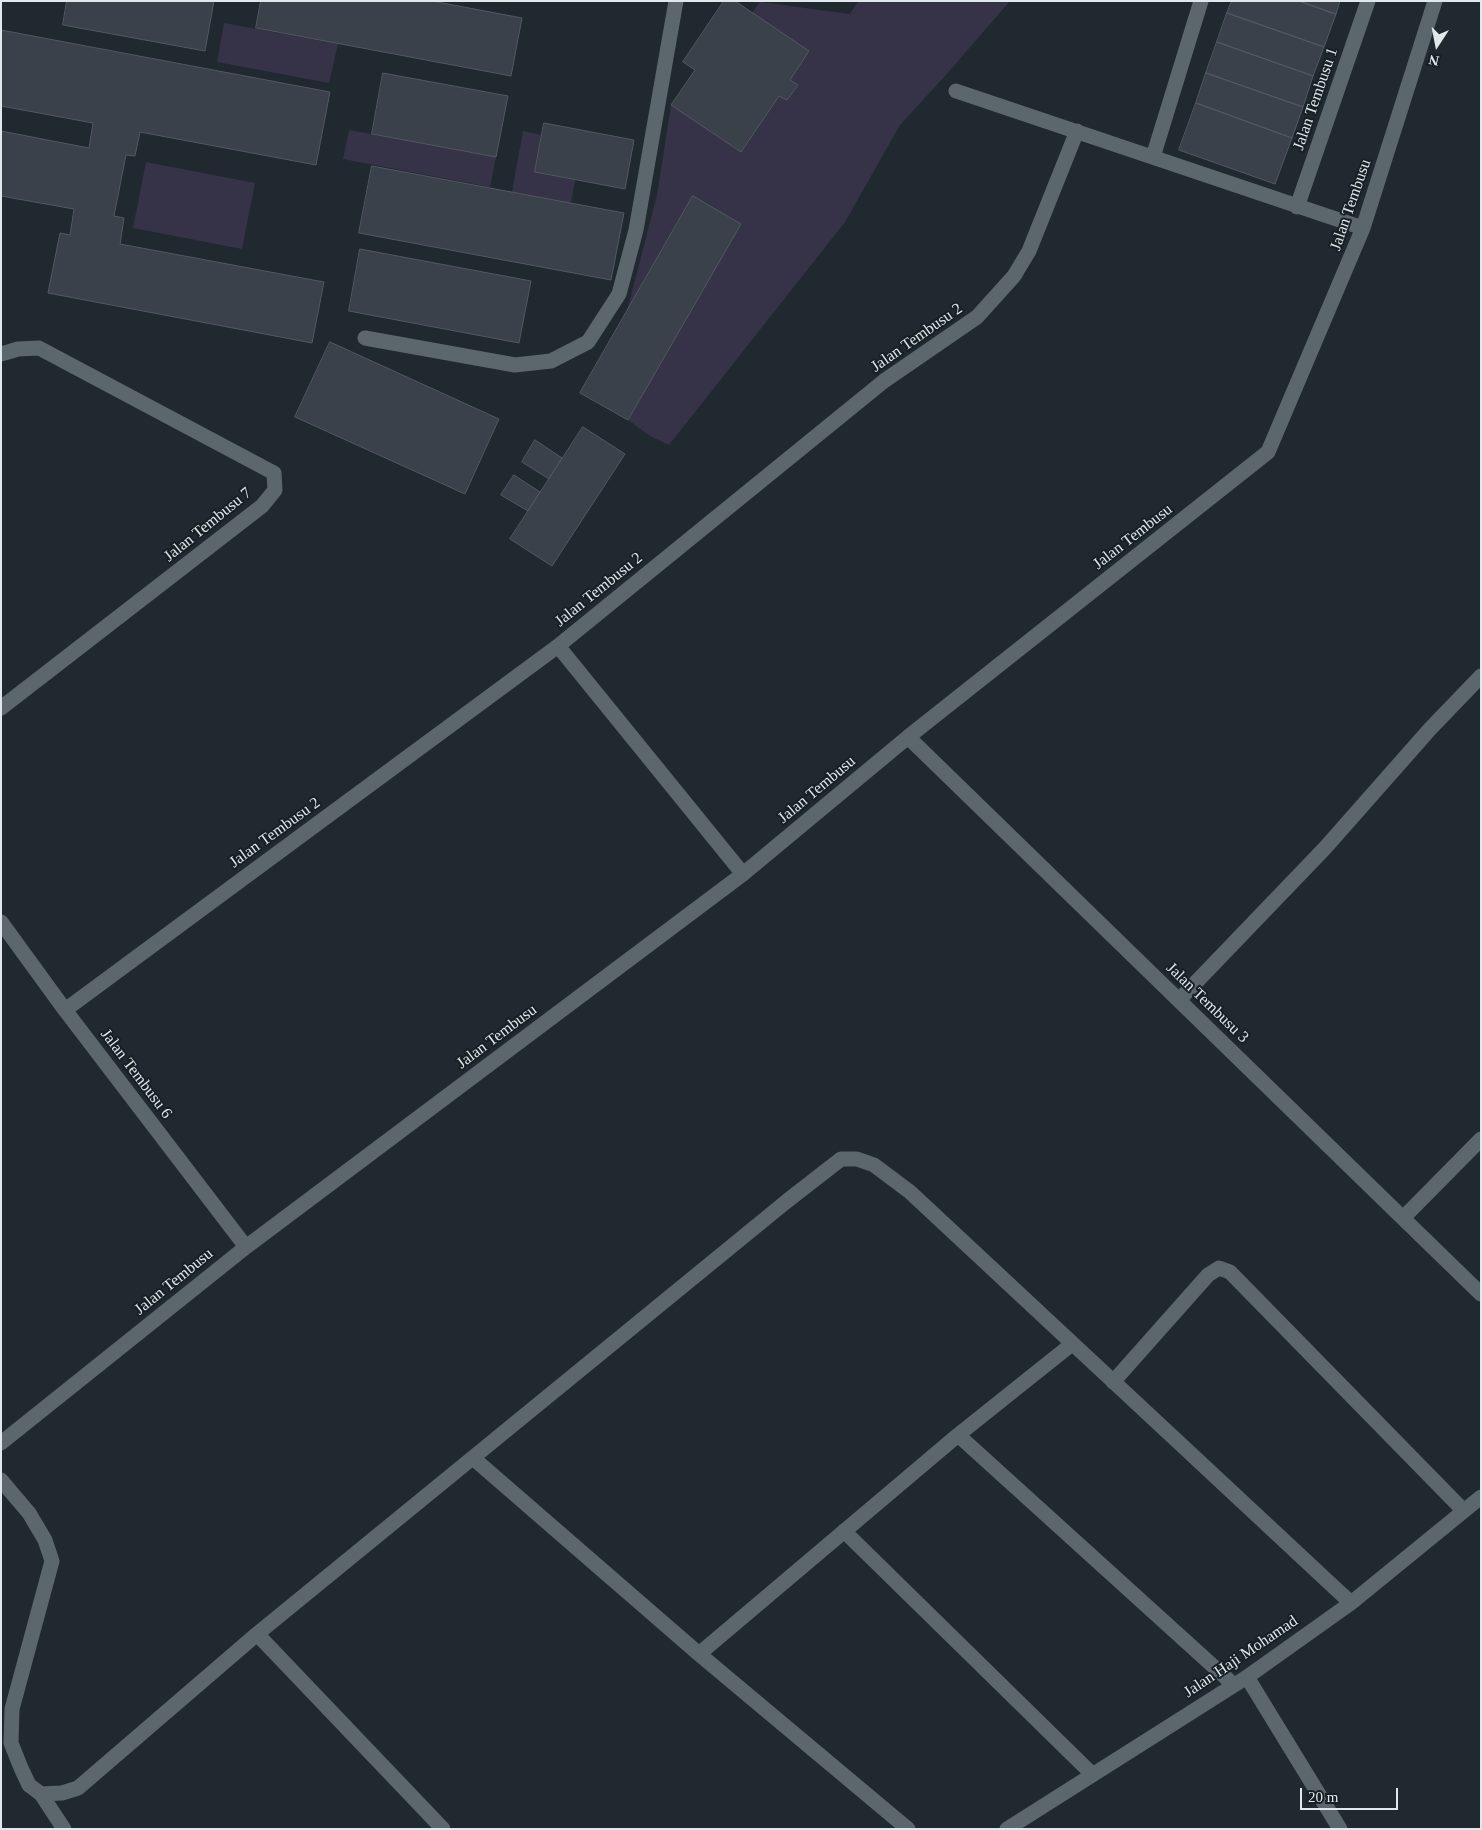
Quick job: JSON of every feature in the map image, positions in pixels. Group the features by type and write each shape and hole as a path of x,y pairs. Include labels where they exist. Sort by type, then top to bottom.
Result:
{"street":[{"path":"365,338 515,365 551,361 588,342 619,294 636,230 676,1"},
{"path":"1153,157 1201,1"},
{"name":"Jalan Tembusu 1","path":"1297,207 1368,1"},
{"name":"Jalan Tembusu","path":"1,1442 246,1247 743,874 908,737 1268,452 1363,228 1435,1"},
{"path":"956,91 1363,228"},
{"name":"Jalan Tembusu 2","path":"65,1010 558,646 884,381 977,317 1014,276 1029,251 1077,132"},
{"name":"Jalan Tembusu 7","path":"1,354 18,349 39,348 274,473 275,490 262,506 1,708"},
{"path":"558,646 743,874"},
{"path":"1179,1000 1325,848 1430,728 1481,676"},
{"name":"Jalan Tembusu 3","path":"908,737 1481,1294"},
{"name":"Jalan Tembusu 6","path":"1,922 65,1010 246,1247"},
{"path":"1403,1218 1481,1139"},
{"path":"41,1794 62,1793 78,1788 256,1634 742,1238 841,1160 857,1159 874,1165 910,1192 1351,1603"},
{"path":"1113,1382 1208,1275 1220,1268 1230,1272 1464,1511"},
{"path":"699,1654 958,1435 1072,1344"},
{"path":"958,1435 1234,1685"},
{"path":"474,1458 699,1654 908,1829"},
{"path":"1,1480 29,1512 45,1540 52,1561 12,1709 11,1743 29,1785 41,1794 64,1829"},
{"name":"Jalan Haji Mohamad","path":"1007,1829 1247,1677 1351,1603 1481,1498"},
{"path":"844,1531 1092,1774"},
{"path":"256,1634 443,1829"},
{"path":"1247,1677 1340,1829"}],"shaded area":[{"path":"858,1 1010,1 900,125 845,222 669,445 650,436 628,420 741,224 693,196 627,311 657,195 671,105 741,152 779,96 787,100 798,85 790,80 809,51 752,13 760,2 850,14"},
{"path":"224,23 338,44 329,83 217,62"},
{"path":"349,130 496,157 490,187 343,159"},
{"path":"523,131 541,135 535,172 575,180 571,203 512,192"},
{"path":"146,162 255,183 242,249 133,228"}],"building":[{"path":"67,1 214,1 205,51 63,25"},
{"path":"261,1 432,1 522,18 511,76 256,28"},
{"path":"724,1 735,1 809,51 790,80 798,85 787,100 779,96 741,152 671,105 695,70 683,62"},
{"path":"1232,1 1299,1 1336,14 1324,47 1227,13"},
{"path":"1299,1 1340,1 1336,14"},
{"path":"1227,13 1324,47 1313,76 1217,42"},
{"path":"1,30 330,92 316,165 140,132 135,156 126,155 114,216 124,218 120,244 324,282 312,343 48,293 60,233 70,235 74,209 1,196 1,131 89,148 93,123 1,106"},
{"path":"1217,42 1313,76 1303,107 1206,73"},
{"path":"383,73 508,96 496,157 372,134"},
{"path":"1206,73 1303,107 1292,138 1196,103"},
{"path":"1196,103 1292,138 1275,184 1179,150"},
{"path":"544,123 634,140 625,189 535,172"},
{"path":"372,166 624,213 611,280 359,233"},
{"path":"693,196 741,224 628,420 580,393"},
{"path":"360,249 531,281 519,343 349,311"},
{"path":"330,342 499,419 465,494 295,417"},
{"path":"583,427 625,454 552,566 510,539"},
{"path":"535,440 562,458 549,479 522,462"},
{"path":"514,475 540,492 528,511 501,495"}]}
